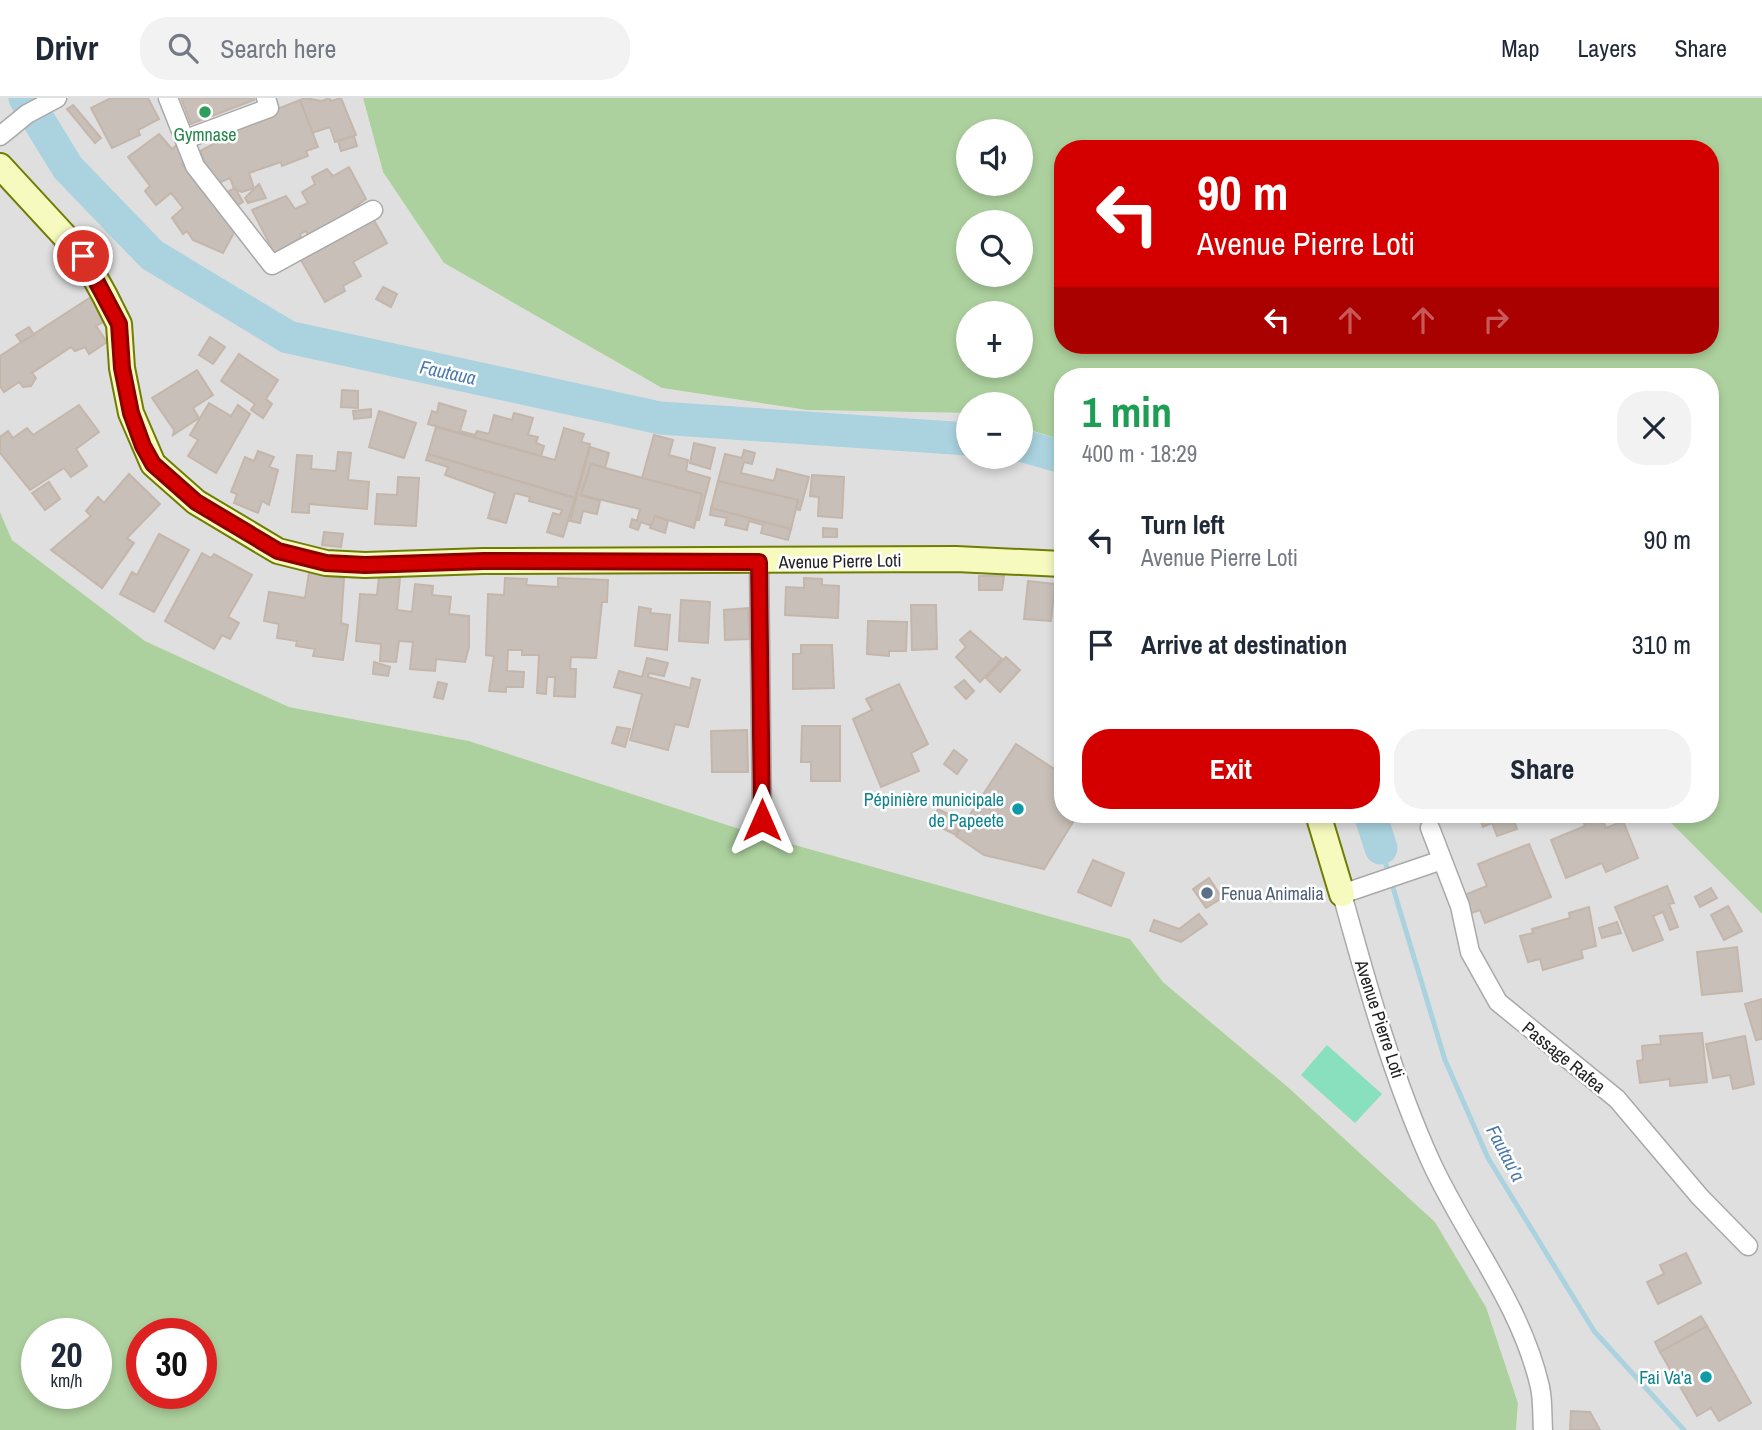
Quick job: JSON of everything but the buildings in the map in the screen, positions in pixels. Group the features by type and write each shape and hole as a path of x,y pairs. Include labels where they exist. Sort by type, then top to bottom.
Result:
{"main road":[{"name":"Avenue Pierre Loti","path":"0,166 83,256 105,296 119,324 122,368 131,413 153,464 196,502 278,551 326,563 365,565 484,561 759,562 956,559 1054,564"},
{"name":"Avenue Pierre Loti","path":"1321,823 1342,894"}],"street":[{"path":"0,136 27,114 57,98"},
{"path":"168,98 195,166 272,265 373,210"},
{"path":"186,139 269,108 266,98"},
{"path":"759,562 762,820"},
{"name":"Passage Rafea","path":"1430,828 1460,906 1470,952 1498,1002 1617,1099 1691,1186 1748,1245"},
{"path":"1342,894 1442,860"},
{"name":"Avenue Pierre Loti","path":"1342,894 1372,1000 1416,1126 1433,1165 1521,1327 1541,1389 1543,1430"}],"shaded area":[{"path":"0,98 363,98 383,172 444,263 662,388 807,410 956,413 956,469 1033,469 1033,431 1054,438 1054,823 1671,823 1762,914 1762,1430 1516,1430 1518,1403 1486,1307 1435,1222 1289,1088 1163,982 1130,939 752,833 469,741 289,707 145,641 12,540 0,512"}],"green space":[{"path":"363,98 1762,98 1762,914 1671,823 1719,823 1719,368 1054,368 1054,438 1033,431 1033,392 956,392 956,413 807,410 662,388 444,263 383,172"},
{"path":"0,512 12,540 145,641 289,707 469,741 752,833 1130,939 1163,982 1289,1088 1435,1222 1486,1307 1518,1403 1516,1430 0,1430"},
{"path":"1327,1045 1382,1094 1355,1123 1301,1075"}],"waterway":[{"name":"Fautaua","path":"25,98 68,168 152,255 288,337 660,418 956,438"},
{"name":"Fautaua","path":"1033,449 1054,455"},
{"name":"Fautaua","path":"1373,823 1381,848"},
{"name":"Fautau’a","path":"1381,848 1445,1060 1488,1158 1594,1331 1684,1430"}],"place":[{"name":"Gymnase","path":"205,112"},
{"name":"Pépinière municipale de Papeete","path":"1018,809"},
{"name":"Fenua Animalia","path":"1207,893"},
{"name":"Fai Va'a","path":"1706,1377"}],"route":[{"path":"83,256 119,324 126,394 143,446 153,464 196,502 278,551 326,563 365,565 484,561 759,562 762,820"}]}
